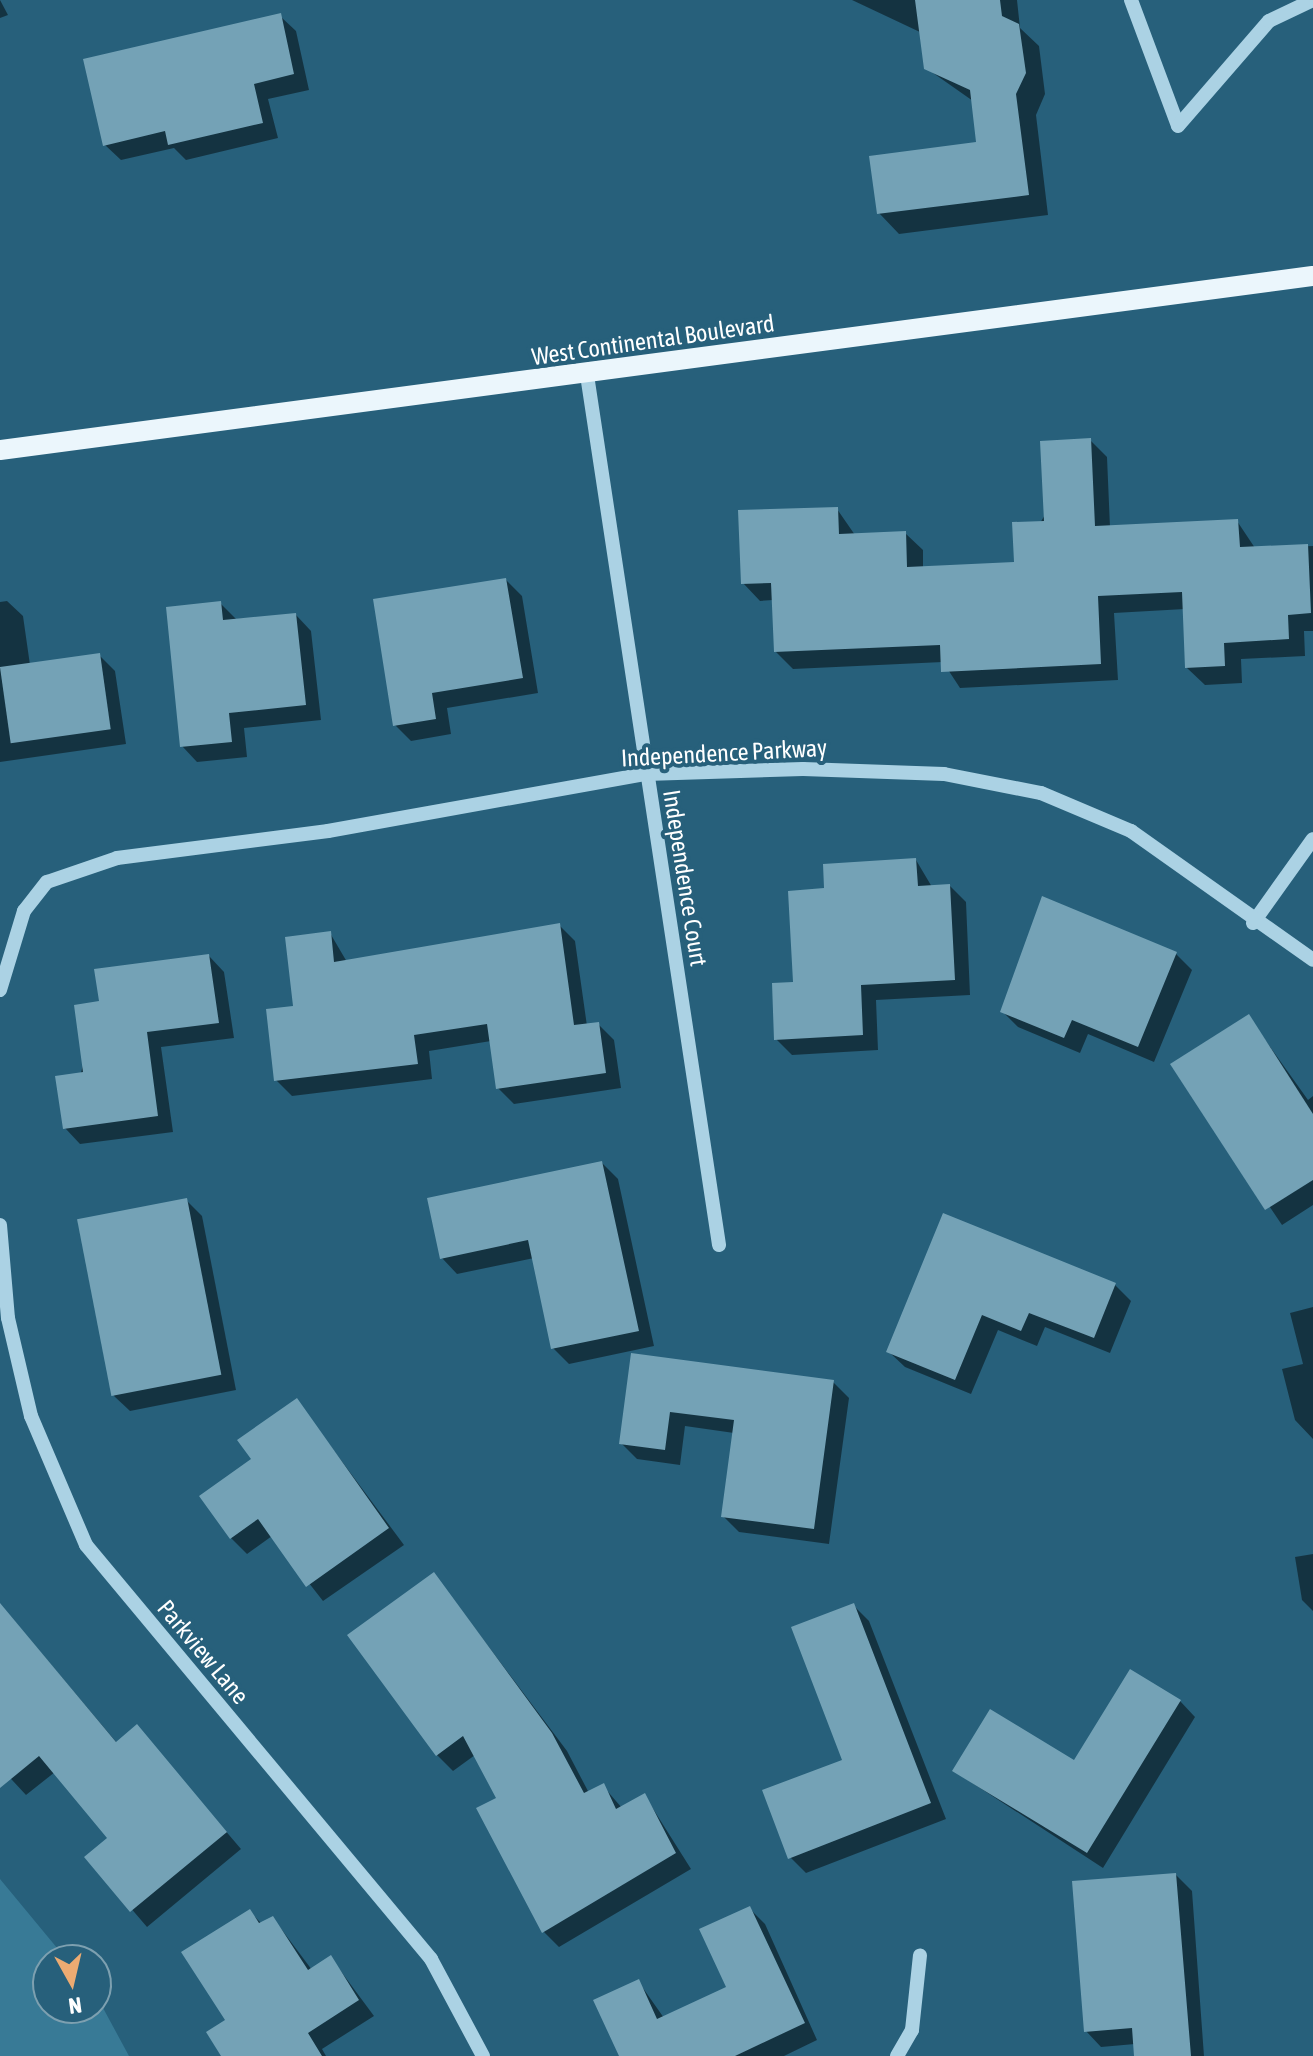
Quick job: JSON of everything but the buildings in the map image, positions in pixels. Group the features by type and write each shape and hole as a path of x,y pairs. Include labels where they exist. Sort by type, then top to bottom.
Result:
{"main road":[{"name":"West Continental Boulevard","path":"0,450 587,375 1313,276"}],"street":[{"path":"1131,0 1178,126 1269,21 1313,0"},
{"name":"Independence Court","path":"587,375 719,1245"},
{"name":"Independence Parkway","path":"0,990 24,911 47,882 117,858 328,831 646,774 944,774 1041,793 1131,831 1253,923 1313,960"},
{"path":"1253,923 1313,839"},
{"name":"Parkview Lane","path":"0,1225 8,1318 31,1416 86,1545 431,1959 483,2056"},
{"path":"897,2056 912,2030 920,1955"}],"shaded area":[{"path":"0,1879 54,1944 32,1944 32,2024 112,2024 129,2056 0,2056"}]}
